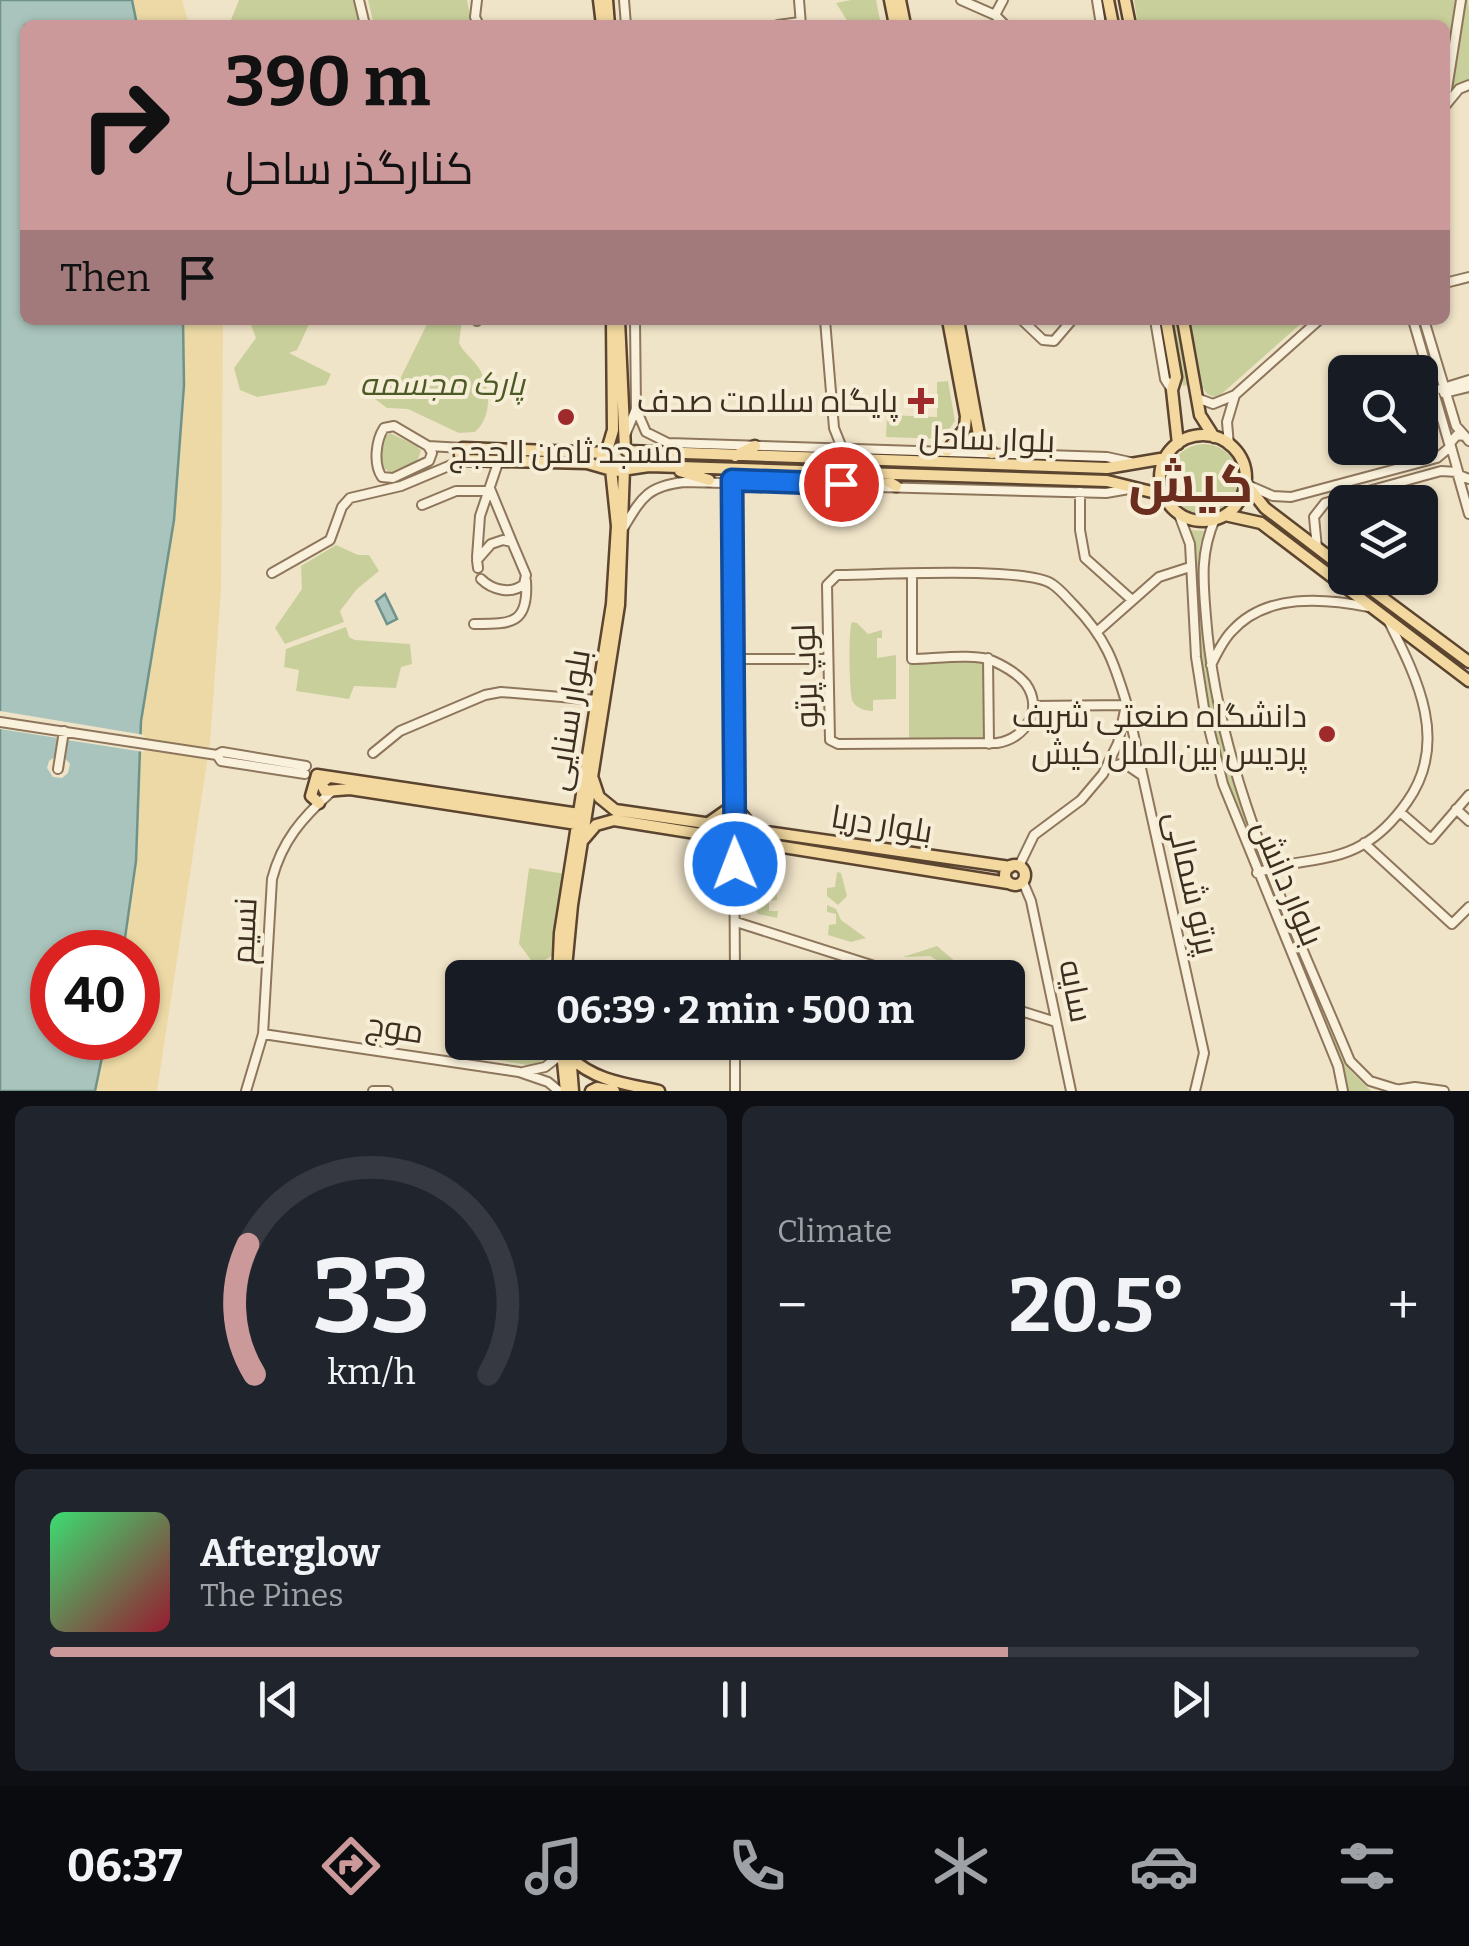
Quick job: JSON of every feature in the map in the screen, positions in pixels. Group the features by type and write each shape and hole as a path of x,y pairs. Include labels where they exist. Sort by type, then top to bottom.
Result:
{"main road":[{"path":"463,454 625,468 630,461 625,446 615,325"},
{"path":"610,468 605,461 613,430 615,325"},
{"path":"947,452 965,428 949,325"},
{"path":"959,325 978,430 992,453"},
{"path":"1167,325 1176,377 1172,390 1178,444"},
{"path":"1184,325 1200,415 1214,437"},
{"path":"965,428 969,433 978,430"},
{"path":"1220,517 1241,500 1246,484 1243,462 1229,444 1214,437 1192,437 1178,444 1166,458 1161,474 1164,495 1178,512 1198,521 1220,517 1261,523 1469,681"},
{"path":"669,453 689,444"},
{"path":"463,454 607,452 625,446"},
{"name":"بلوار ساحل","path":"625,446 734,456 1107,468 1166,458"},
{"path":"734,456 755,446"},
{"path":"664,467 709,480"},
{"name":"بلوار سنایی","path":"561,960 560,933 615,568 616,496 610,468"},
{"name":"بلوار ساحل","path":"625,468 1107,481 1164,495"},
{"name":"بلوار سنایی","path":"564,960 619,606 625,468"},
{"path":"872,474 896,486"},
{"path":"1246,484 1265,508 1328,556"},
{"path":"1379,595 1469,662"},
{"name":"بلوار دریا","path":"592,773 599,796 616,810 1008,883"},
{"path":"319,802 311,796 317,775 578,819"},
{"path":"330,776 324,778 321,787 330,792 350,789 424,795"},
{"path":"734,805 763,838 735,856 709,829 734,805"},
{"name":"بلوار دریا","path":"581,844 590,828 614,820 709,829"},
{"name":"بلوار دریا","path":"763,838 1014,866"},
{"path":"1014,866 1025,873 1023,882 1014,886 1005,874 1014,866"},
{"path":"564,1060 566,1091"},
{"path":"574,1060 588,1073 601,1078 659,1091"},
{"path":"591,1091 614,1091"}],"street":[{"path":"960,0 1000,20"},
{"path":"995,15 1003,0"},
{"path":"1450,72 1461,0"},
{"path":"635,325 636,409 639,422 654,439 689,444 1107,457 1139,464"},
{"path":"826,325 834,428 842,448"},
{"path":"1028,325 1044,340 1054,341 1069,325"},
{"path":"1156,325 1165,379 1172,390"},
{"path":"1197,398 1213,404 1235,395 1312,325"},
{"path":"1413,325 1422,355"},
{"path":"1426,325 1456,426 1467,438"},
{"path":"1438,393 1469,383"},
{"path":"1229,444 1227,422 1235,395"},
{"path":"1438,407 1469,514"},
{"path":"625,446 636,409"},
{"path":"394,426 428,446 463,454 430,461 392,478 382,477 377,470 378,437 384,428 394,426"},
{"path":"821,448 834,428"},
{"path":"1246,484 1273,496 1291,497 1437,458 1450,447 1453,436 1467,438"},
{"path":"428,446 432,453 430,461"},
{"path":"272,573 330,540 350,498 401,486 463,454"},
{"path":"499,460 477,532 477,564 497,541 512,542"},
{"path":"1317,548 1314,517 1325,502 1440,471 1457,472 1462,478 1469,478"},
{"path":"624,527 647,492 666,484 709,480 1080,492 1138,488"},
{"path":"732,480 735,960"},
{"path":"422,506 456,492 491,491"},
{"path":"474,624 508,624 518,619 525,606 526,574 491,491"},
{"path":"1080,492 1080,530 1086,558 1132,600"},
{"name":"بلوار دانش","path":"1178,512 1190,544 1196,657 1210,734 1230,809 1338,1066 1343,1091"},
{"name":"بلوار دانش","path":"1220,517 1203,553 1211,665 1236,780 1350,1061 1370,1081 1393,1090"},
{"path":"988,658 989,744 1003,743 1020,734 1031,718 1033,706 1024,682 988,658 912,659 912,574 1035,576 1052,584 1099,630 1159,577 1190,567"},
{"path":"481,579 497,589 514,590 524,584 526,574"},
{"name":"لوپ پرتو","path":"912,574 837,575 827,584 828,734 832,742 989,744"},
{"path":"1211,665 1234,628 1268,608 1306,600 1375,608"},
{"path":"1257,873 1304,864 1364,844 1400,812 1422,776 1428,724 1418,685 1386,616"},
{"name":"پرتو شمالی","path":"1099,630 1126,706 1204,1052 1196,1091"},
{"path":"733,659 828,658"},
{"path":"373,753 400,731 485,695 501,692 597,700"},
{"path":"1014,866 1034,835 1081,800 1105,770 1118,743 1126,706 1033,706"},
{"path":"0,722 217,755 222,752 306,770"},
{"path":"58,769 64,732"},
{"path":"1105,770 1114,764 1124,764 1134,767 1143,779"},
{"name":"نسیم","path":"246,1091 263,1034 272,879 278,856 286,840 330,792"},
{"path":"1400,812 1431,839 1469,795"},
{"path":"1456,809 1469,821"},
{"path":"1364,844 1452,924 1469,907"},
{"name":"سایه","path":"1023,882 1032,901 1071,1091"},
{"path":"736,922 855,960"},
{"path":"1025,1012 1056,1022"},
{"name":"موج","path":"263,1034 518,1072"},
{"path":"518,1072 545,1067 553,1060"},
{"path":"735,1060 735,1091"},
{"path":"518,1072 566,1091"},
{"path":"1393,1090 1415,1086 1444,1091"},
{"path":"374,1091 388,1091"}],"green space":[{"path":"239,0 355,0 361,20 231,20"},
{"path":"368,0 467,0 471,20 373,20"},
{"path":"876,0 880,20 847,20 836,3"},
{"path":"1134,0 1456,0 1450,41 1450,20 1137,20"},
{"path":"1464,0 1468,0 1469,11 1469,81 1450,90"},
{"path":"251,325 309,325 297,350 289,353 331,374 326,385 257,397 240,390 234,368 256,338"},
{"name":"پارک مجسمه","path":"427,325 461,325 459,343 480,370 488,394 481,426 475,432 459,433 408,409 387,408 363,390 371,378 385,385 400,379"},
{"path":"1172,325 1179,325 1190,385 1183,386"},
{"path":"1191,325 1299,325 1217,398 1207,394 1201,385"},
{"path":"948,381 955,421 942,439 886,437 887,415 937,417 937,382"},
{"path":"390,433 421,451 417,461 390,472 382,467 382,439"},
{"path":"1204,444 1229,454 1239,479 1229,504 1204,514 1179,504 1169,479 1179,454"},
{"path":"1189,530 1204,531 1199,573 1213,696 1227,760 1258,856 1232,804 1213,738 1198,636"},
{"path":"336,545 358,555 369,555 379,571 357,589 340,611 344,622 285,644 275,628 302,589 301,566"},
{"path":"852,622 868,634 882,630 882,638 877,638 877,658 896,655 896,699 873,700 873,711 853,702"},
{"path":"346,627 349,637 355,640 410,644 412,664 401,667 396,688 354,686 349,699 296,691 299,670 284,667 286,649"},
{"path":"984,662 985,740 909,740 909,663"},
{"path":"761,861 776,863 769,882 776,883 777,900 769,901 769,911 778,911 777,918 758,914 753,905 753,868"},
{"path":"529,868 565,874 553,955 545,960 531,960 519,944"},
{"path":"837,872 841,873 847,896 838,905 827,896 827,888 835,887"},
{"path":"1269,884 1350,1070 1371,1091 1349,1091"},
{"path":"827,905 866,938 851,942 828,935 829,925 836,924 836,914 827,912"},
{"path":"937,946 954,960 930,956 903,957"},
{"path":"498,1060 544,1060 533,1066"}],"sand":[{"path":"132,0 182,0 188,20 136,20"},
{"path":"183,325 222,325 221,589 210,742 157,1091 95,1091 101,1060 160,1060 160,930 127,930 134,883 141,721 174,520 184,385"}],"water":[{"path":"0,0 132,0 136,20 20,20 20,325 183,325 184,385 174,520 141,721 136,861 126,930 30,930 30,1060 101,1060 95,1091 0,1091"},
{"path":"385,594 397,619 387,624 376,601"}],"pier":[{"path":"0,711 145,735 144,752 67,740 64,757 70,764 68,773 62,778 53,777 47,768 56,756 58,738 0,729"}],"place":[{"name":"پایگاه سلامت صدف","path":"921,401"},
{"name":"مسجد ثامن الحجج","path":"566,417"},
{"name":"دانشگاه صنعتی شریف پردیس بین‌الملل کیش","path":"1327,734"}],"district":[{"name":"كيش","path":"1191,484"}],"route":[{"path":"735,864 732,480 841,484"}]}
